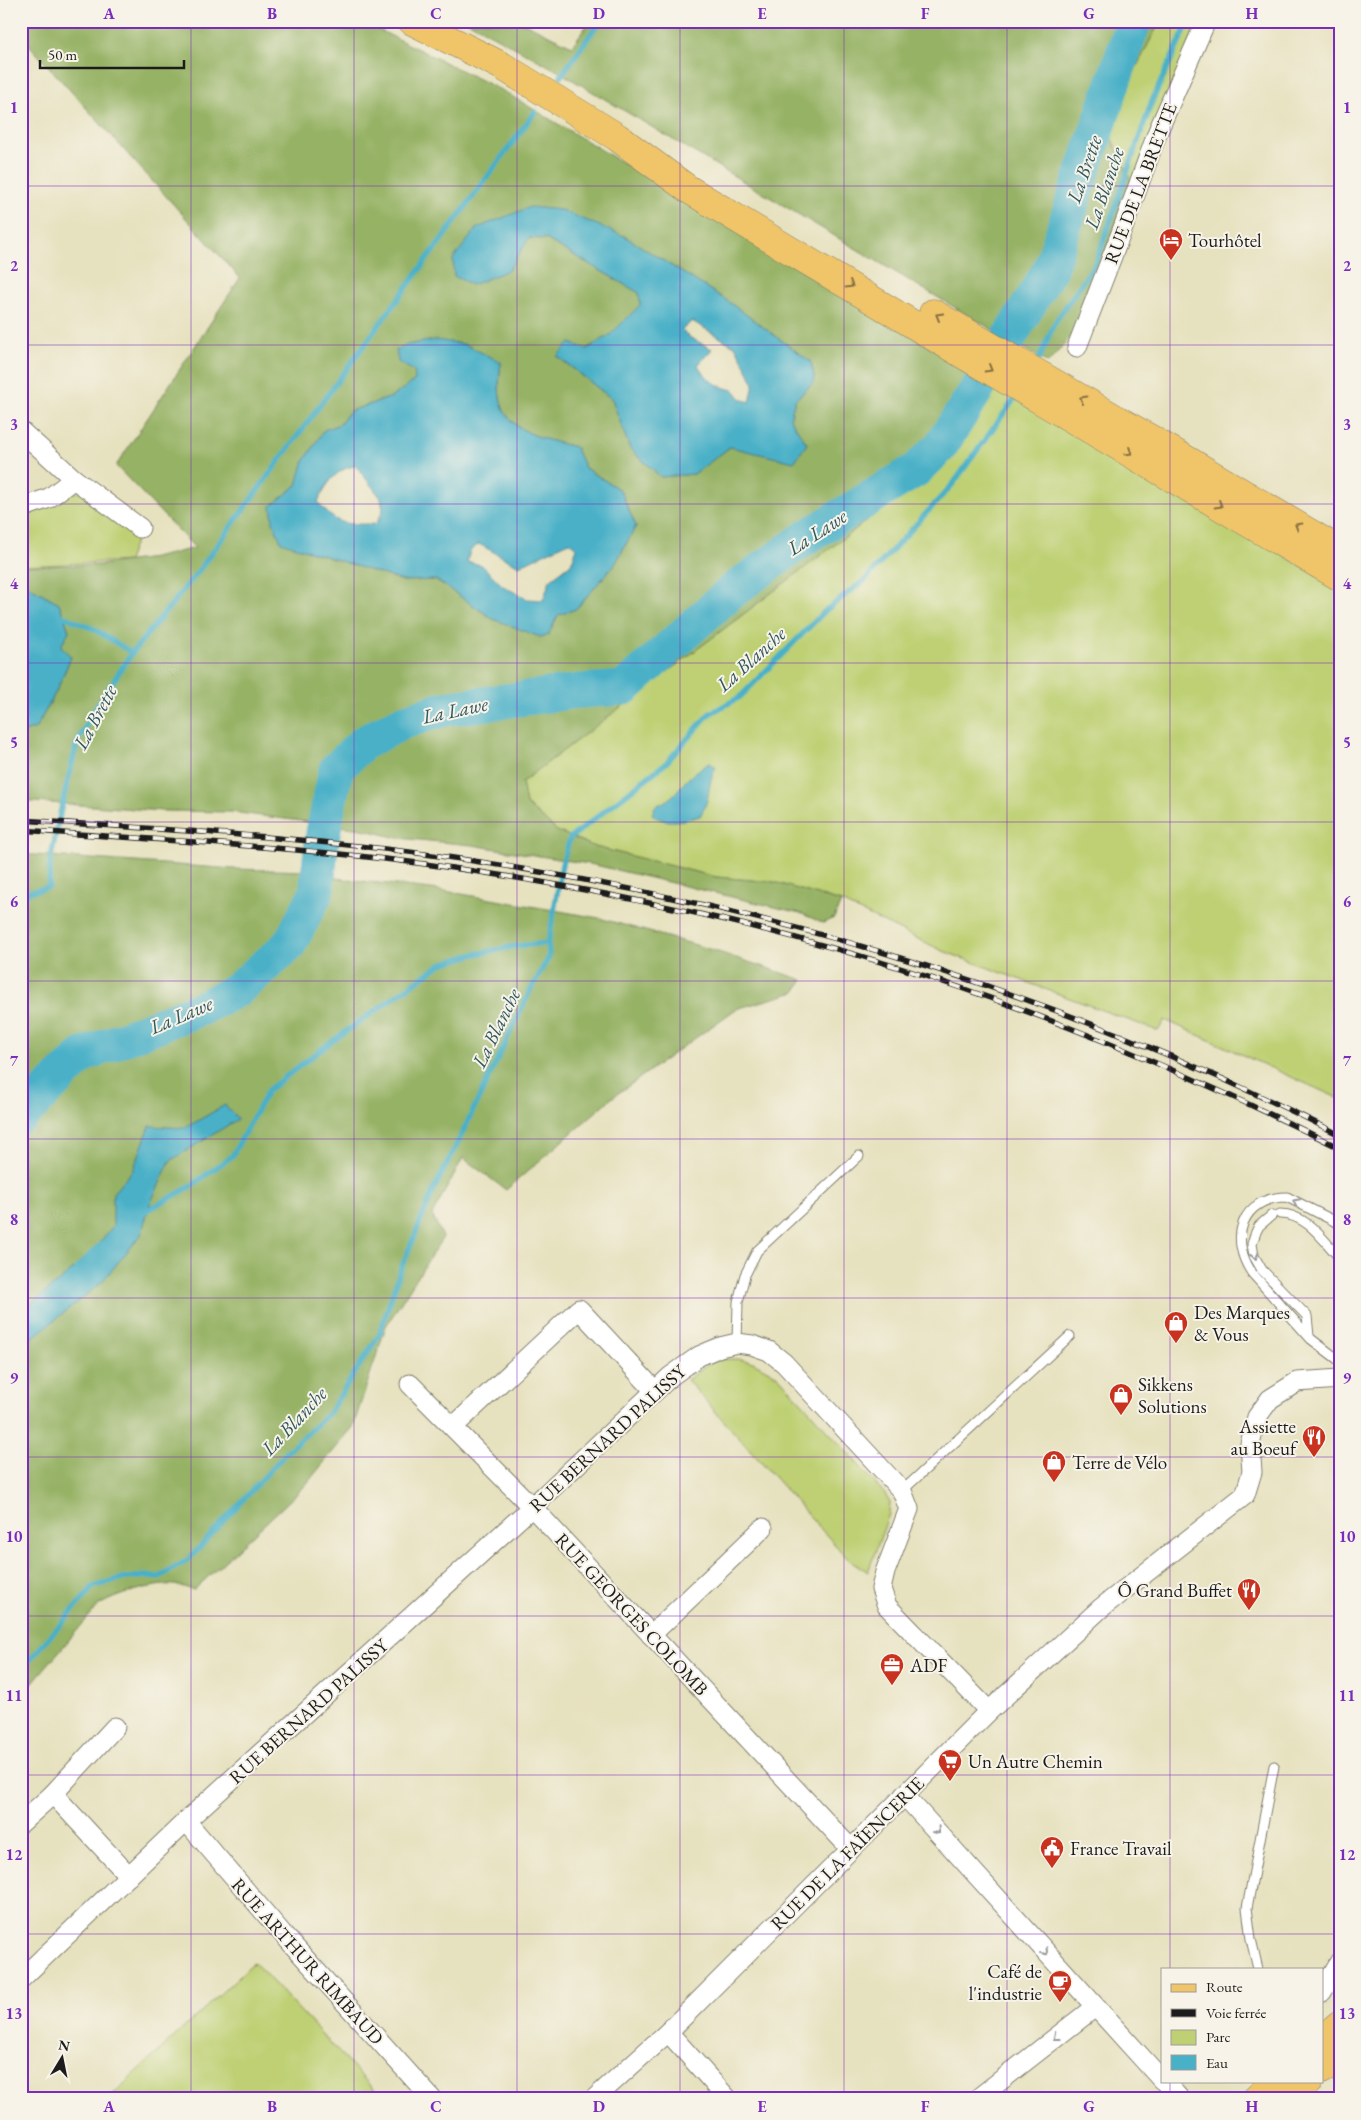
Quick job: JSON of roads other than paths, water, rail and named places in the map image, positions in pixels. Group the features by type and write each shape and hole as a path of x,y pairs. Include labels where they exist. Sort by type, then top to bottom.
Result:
{"main road":[{"path":"412,21 502,66 617,137 688,189 969,358 1340,576"},
{"path":"617,137 694,174 1168,448 1340,551"},
{"path":"1324,2038 1340,2025"},
{"path":"1324,2068 1340,2056"},
{"path":"1256,2099 1274,2082"},
{"path":"1289,2099 1308,2082"}],"street":[{"name":"RUE DE LA BRETTE","path":"1077,347 1124,228 1158,131 1206,21"},
{"path":"21,431 74,479 140,528"},
{"path":"21,508 49,498 74,479"},
{"path":"453,1427 579,1309 655,1391"},
{"name":"RUE BERNARD PALISSY","path":"21,1979 186,1821 532,1507 655,1391 699,1356 720,1347 737,1343 752,1345 769,1351 784,1363 902,1491"},
{"name":"RUE DE LA FAÏENCERIE","path":"594,2099 668,2032 989,1711 1101,1608 1245,1495 1252,1472 1250,1444 1257,1417 1275,1394 1297,1382 1340,1379"},
{"name":"RUE GEORGES COLOMB","path":"410,1384 532,1507 851,1849"},
{"path":"902,1491 909,1509 885,1572 881,1589 887,1606 989,1711"},
{"path":"652,1635 763,1528"},
{"path":"21,1822 53,1794 115,1727"},
{"path":"53,1794 129,1876"},
{"path":"904,1794 1161,2079"},
{"name":"RUE ARTHUR RIMBAUD","path":"186,1821 282,1933 432,2099"},
{"path":"1324,1989 1340,1961"},
{"path":"976,2099 1095,2007"},
{"path":"668,2032 728,2099"},
{"path":"1164,2082 1180,2099"}],"lane":[{"path":"737,1343 738,1302 746,1275 757,1250 859,1156"},
{"path":"1340,1224 1287,1197 1277,1197 1264,1200 1253,1208 1245,1218 1240,1241 1245,1263 1309,1336 1340,1361"},
{"path":"1309,1336 1307,1316 1262,1270 1254,1256 1252,1244 1256,1232 1259,1226 1276,1215 1296,1216 1304,1220 1340,1258"},
{"path":"902,1491 1070,1336"},
{"path":"1258,1968 1251,1939 1247,1908 1274,1766"}],"water":[{"path":"530,207 561,210 624,236 726,300 811,362 815,381 795,400 790,419 807,444 794,462 730,447 694,474 661,477 630,449 612,399 557,356 570,343 587,349 610,335 640,305 639,293 546,239 529,238 509,270 472,285 454,276 453,259 477,228","holes":["692,321 736,347 754,384 750,402 741,399 734,390 718,385 705,375 698,365 712,349 689,337 682,330"]},
{"path":"435,340 464,344 501,362 500,397 510,419 518,427 528,432 551,441 575,447 585,468 620,490 636,526 615,564 576,609 558,615 548,635 540,637 493,619 436,580 403,581 281,542 273,522 271,506 297,485 303,463 324,430 340,424 350,411 392,397 415,380 414,371 398,362 396,350 406,345","holes":["356,466 381,498 383,510 376,524 350,524 337,520 318,502 328,484 337,474 349,467","569,542 577,548 571,564 550,580 543,600 527,599 503,586 482,565 467,562 470,551 479,544 519,566"]},
{"path":"21,582 59,603 69,631 61,646 71,657 56,692 36,728 21,733 21,664 24,655 21,652"},
{"path":"709,763 716,767 706,803 700,816 669,821 657,818 652,814 655,806 667,800 687,779"},
{"path":"225,1105 238,1119 170,1161 150,1204 141,1235 101,1283 21,1347 21,1312 87,1258 113,1226 113,1193 133,1170 150,1126 185,1128"}],"waterway":[{"path":"561,76 600,21"},
{"name":"La Brette","path":"1009,338 1050,269 1134,21"},
{"name":"La Blanche","path":"1039,359 1054,324 1096,262 1152,101 1189,21"},
{"path":"21,894 49,887 50,862 77,743 94,710 132,653 197,573 535,112"},
{"name":"La Lawe","path":"21,1116 83,1055 204,1007 237,990 289,945 316,893 323,833 336,769 363,743 403,722 444,709 579,691 624,688 732,591 808,536 916,470 940,447 979,386"},
{"name":"La Blanche","path":"21,1670 93,1587 118,1579 146,1576 158,1578 189,1559 285,1454 329,1413 379,1335 400,1271 433,1191 530,991 549,957 548,943 562,864 570,838 666,763 709,714 740,697 826,610 865,580 953,484 1013,401"},
{"path":"63,616 94,629 132,653"},
{"path":"144,1212 188,1188 232,1156 268,1090 331,1042 441,964 471,955 516,946 548,943"},
{"path":"77,1268 99,1246"}],"railway":[{"path":"21,820 258,836 434,855 603,883 712,907 820,934 927,966 1033,1002 1137,1042 1240,1086 1340,1135"},
{"path":"21,830 324,852 425,864 582,890 661,905 739,923 893,966 1044,1018 1194,1079 1340,1148"}],"place":[{"name":"Tourhôtel","path":"1171,261"},
{"name":"Des Marques & Vous","path":"1176,1344"},
{"name":"Sikkens Solutions","path":"1121,1416"},
{"name":"Assiette au Boeuf","path":"1314,1458"},
{"name":"Terre de Vélo","path":"1054,1483"},
{"name":"Ô Grand Buffet","path":"1249,1611"},
{"name":"ADF","path":"892,1686"},
{"name":"Un Autre Chemin","path":"950,1782"},
{"name":"France Travail","path":"1052,1869"},
{"name":"Café de l'industrie","path":"1060,2003"}]}
